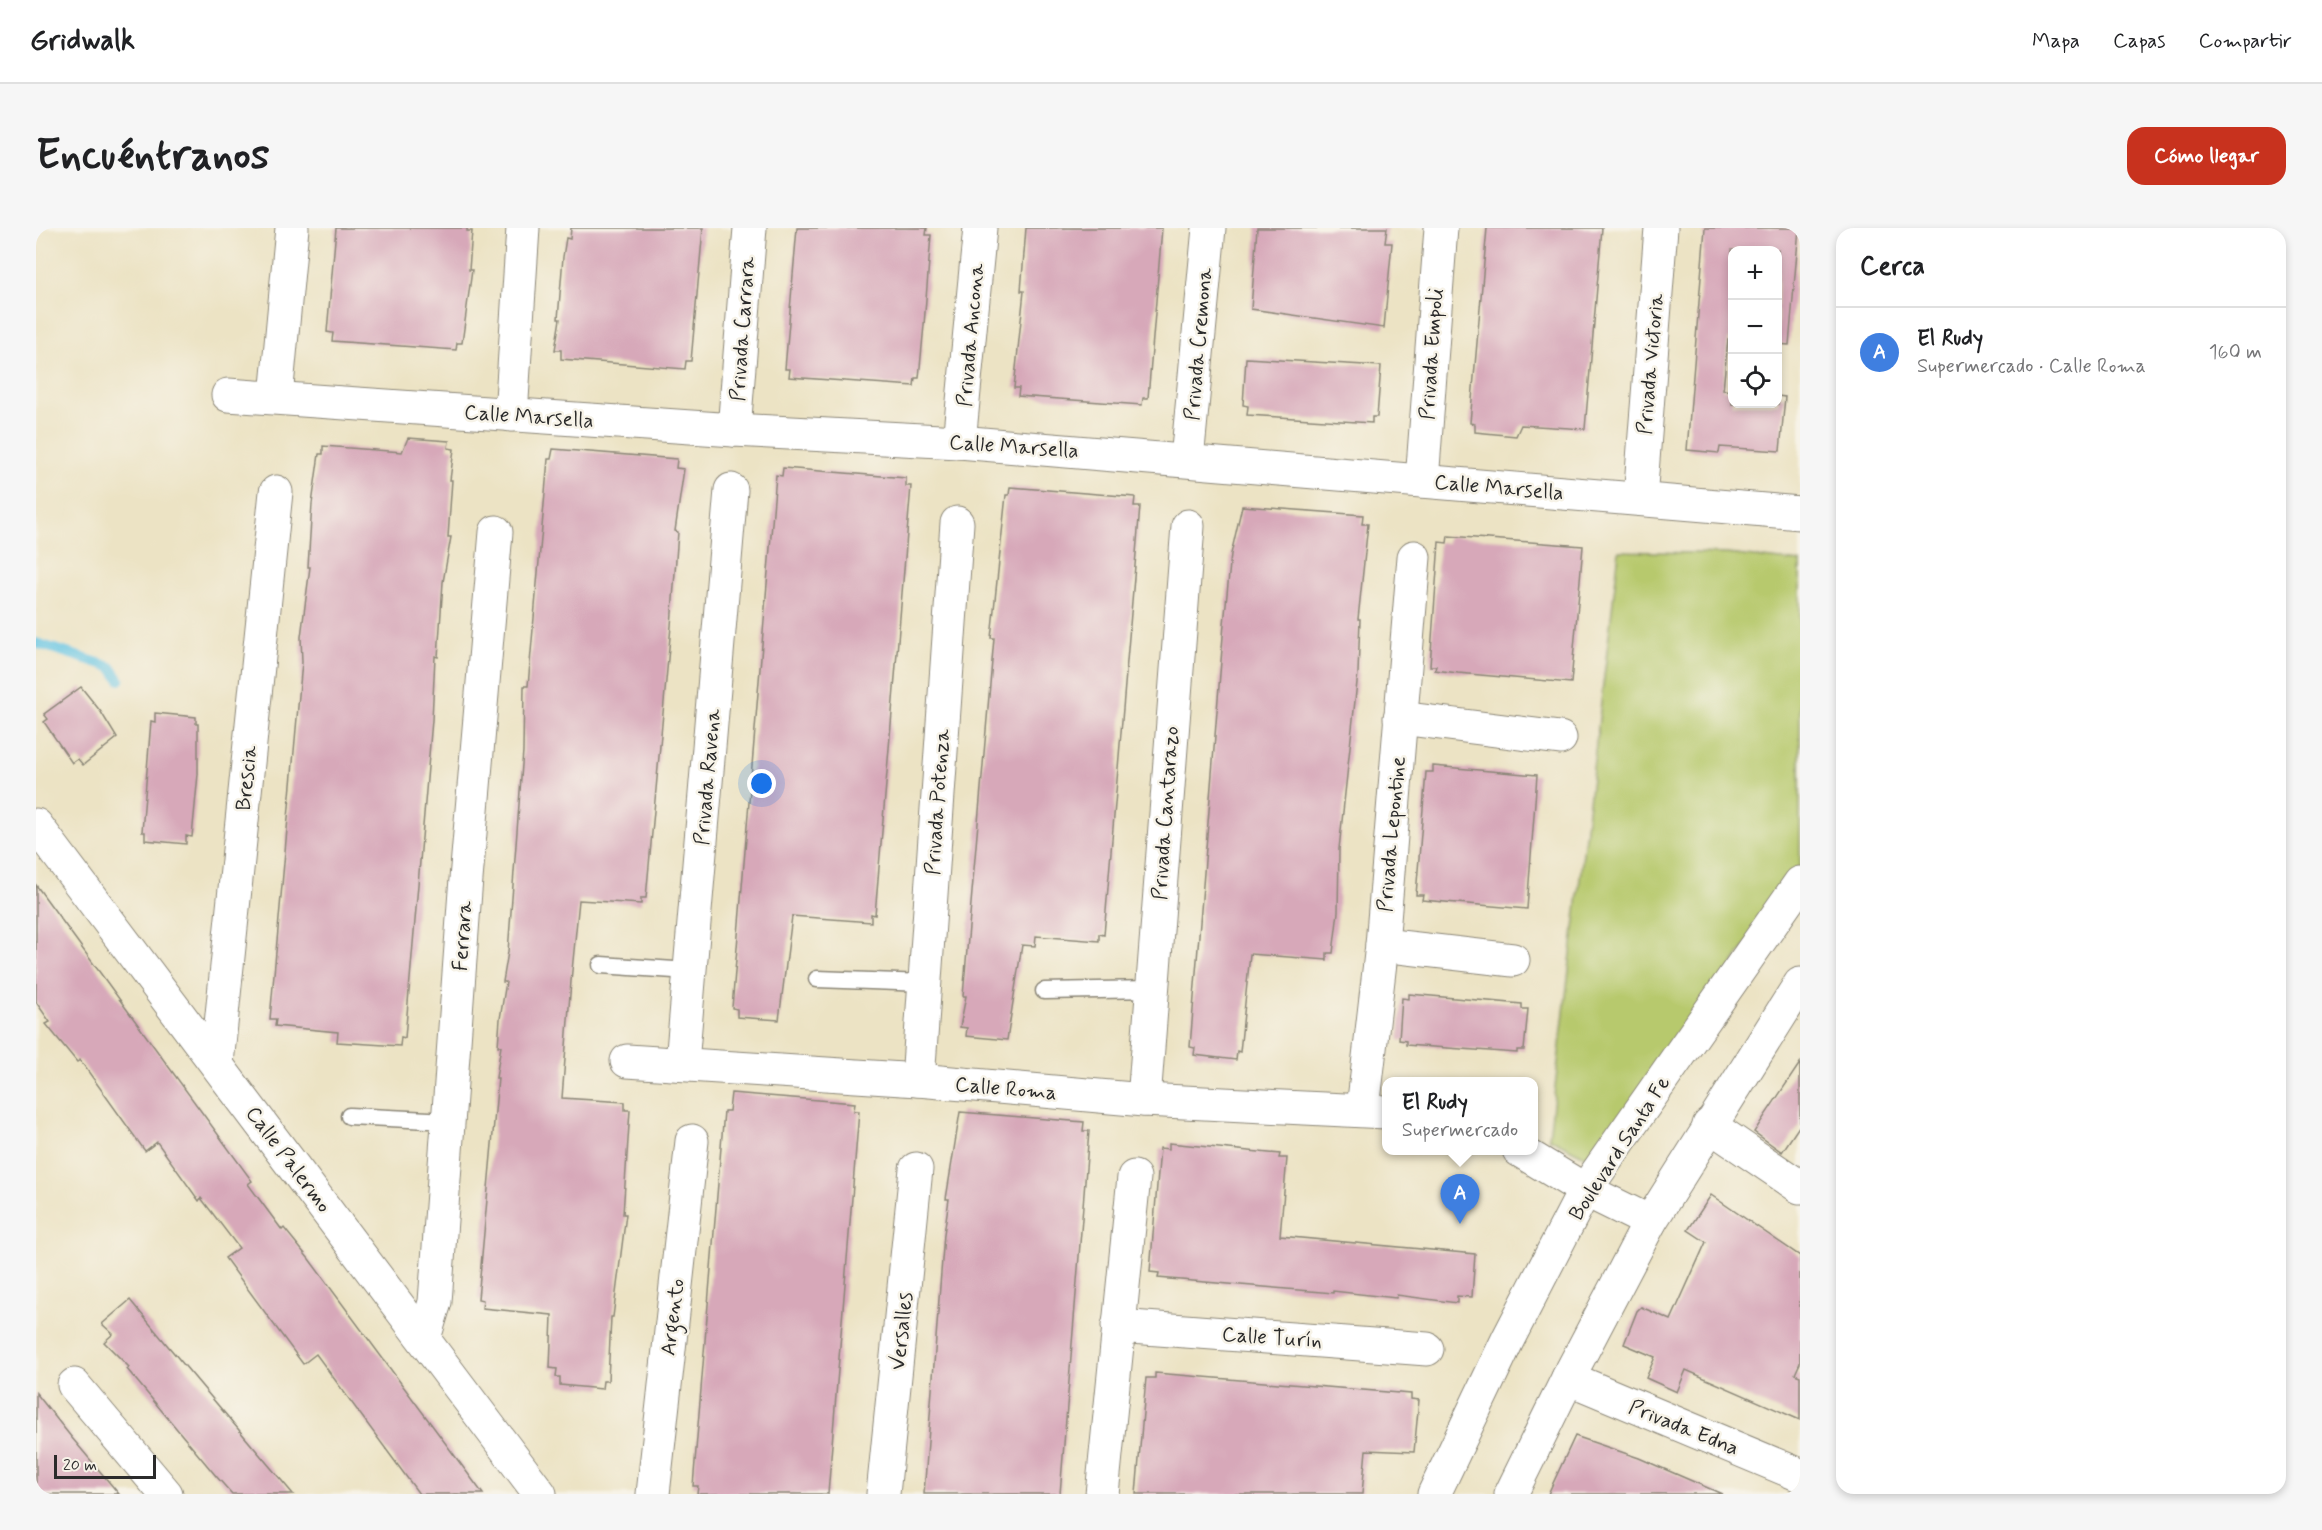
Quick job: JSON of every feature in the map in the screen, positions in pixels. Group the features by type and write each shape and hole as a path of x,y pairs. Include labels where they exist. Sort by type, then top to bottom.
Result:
{"street":[{"path":"276,397 292,228"},
{"path":"511,415 523,228"},
{"name":"Privada Carrara","path":"735,430 750,228"},
{"name":"Privada Ancona","path":"959,442 980,228"},
{"name":"Privada Cremona","path":"1187,460 1209,228"},
{"name":"Privada Empoli","path":"1422,481 1441,228"},
{"name":"Privada Victoria","path":"1640,500 1661,228"},
{"name":"Calle Marsella","path":"228,394 735,430 959,442 1800,513"},
{"name":"Privada Ravena","path":"682,1064 731,490"},
{"name":"Brescia","path":"217,1063 276,492"},
{"name":"Privada Potenza","path":"918,1080 957,523"},
{"name":"Privada Cantarazo","path":"1144,1100 1188,526"},
{"name":"Ferrara","path":"424,1338 435,1302 466,880 496,532"},
{"name":"Privada Lepontine","path":"1375,1111 1382,945 1414,557"},
{"path":"1401,718 1560,738"},
{"name":"Calle Palermo","path":"36,825 540,1494"},
{"name":"Boulevard Santa Fe","path":"1434,1494 1508,1339 1585,1190 1800,883"},
{"path":"1382,945 1513,960"},
{"path":"1511,1494 1568,1378 1650,1222 1709,1125 1800,984"},
{"name":"Calle Roma","path":"627,1061 918,1080 1144,1100 1375,1111"},
{"path":"1709,1125 1800,1187"},
{"name":"Argento","path":"653,1494 692,1141"},
{"path":"1527,1155 1585,1190 1650,1222"},
{"name":"Versalles","path":"883,1494 916,1169"},
{"path":"1102,1494 1134,1177"},
{"name":"Calle Turín","path":"1118,1326 1427,1349"},
{"name":"Privada Edna","path":"1568,1378 1800,1475"},
{"path":"74,1385 166,1494"}],"lane":[{"path":"601,965 689,971"},
{"path":"817,979 925,983"},
{"path":"1044,991 1152,989"},
{"path":"349,1116 448,1121"}],"green space":[{"path":"1619,551 1727,554 1800,562 1800,865 1599,1163 1549,1138"}],"building":[{"path":"336,228 467,228 467,231 472,231 469,270 472,270 462,343 457,343 456,350 332,341 333,333 327,332"},
{"path":"571,228 703,228 691,361 686,361 685,369 561,359 561,350 555,350 560,319 558,319 563,257 566,238 570,239"},
{"path":"797,228 927,228 926,235 931,235 924,325 919,378 915,378 914,386 789,377 790,369 785,369"},
{"path":"1026,228 1162,228 1148,398 1143,398 1142,405 1018,396 1019,388 1014,388 1024,291 1021,291"},
{"path":"1257,228 1387,228 1385,243 1392,243 1384,328 1251,309"},
{"path":"1487,228 1602,228 1585,429 1521,425 1516,436 1475,432 1475,424 1470,423"},
{"path":"1705,228 1799,228 1789,345 1782,344 1782,246 1728,246 1728,339 1723,390 1728,391 1728,408 1782,408 1782,397 1785,397 1780,451 1720,447 1719,453 1687,450"},
{"path":"1246,358 1381,366 1377,417 1372,417 1372,423 1247,415 1248,406 1243,405"},
{"path":"408,438 449,441 448,448 454,449 450,480 452,480 448,537 451,537 443,582 438,657 435,656 432,720 405,1038 401,1037 400,1046 337,1042 338,1032 275,1026 276,1019 270,1019 302,662 301,637 310,567 308,567 312,504 319,454 323,454 323,446 402,452"},
{"path":"553,449 677,459 676,468 684,469 675,531 678,532 671,626 646,898 641,898 641,904 579,900 571,981 562,1098 625,1102 625,1110 630,1110 623,1214 626,1214 613,1317 611,1317 608,1381 603,1381 602,1389 560,1385 560,1377 556,1377 557,1369 550,1368 552,1315 482,1308 483,1300 478,1299 498,1078 496,1078 501,1046 498,1046 500,1019 506,982 503,982 508,952 523,751 524,686 528,686 548,459 551,459"},
{"path":"783,468 906,478 906,486 911,486 875,915 871,914 871,922 792,916 779,1020 737,1017 737,1009 732,1008 776,475 782,476"},
{"path":"1010,487 1135,497 1134,506 1140,506 1104,935 1099,934 1099,941 1036,936 1035,946 1022,945 1007,1040 966,1036 967,1028 960,1027 966,996 963,996 994,638 991,638 1006,495 1009,495"},
{"path":"1242,506 1363,515 1362,524 1368,524 1358,619 1360,619 1358,673 1339,849 1338,912 1333,953 1327,953 1327,960 1250,954 1240,1052 1237,1051 1236,1060 1194,1055 1195,1048 1190,1047 1224,624 1231,554"},
{"path":"1448,536 1583,546 1571,683 1458,673 1435,670 1436,666 1430,666 1439,542 1447,543"},
{"path":"81,687 101,712 117,738 83,765 78,759 72,763 44,722 48,719 44,714"},
{"path":"155,713 196,717 196,724 198,724 198,774 192,837 186,836 186,844 145,840 145,832 142,832 151,721 155,722"},
{"path":"1433,766 1537,775 1527,909 1422,900 1423,895 1416,895 1426,772 1433,772"},
{"path":"36,885 252,1181 248,1184 282,1230 284,1228 309,1259 483,1494 419,1494 316,1354 303,1364 225,1258 239,1248 201,1198 199,1201 157,1142 145,1151 80,1060 77,1062 46,1024 50,1022 36,1002"},
{"path":"1409,994 1522,1004 1522,1009 1528,1009 1524,1050 1517,1050 1517,1053 1406,1045 1406,1041 1399,1040 1402,998 1409,999"},
{"path":"1800,1063 1800,1125 1782,1152 1754,1132"},
{"path":"731,1093 855,1103 854,1111 859,1111 828,1494 697,1494 698,1486 693,1486 724,1111 729,1111"},
{"path":"960,1112 1084,1122 1083,1131 1089,1131 1060,1494 924,1494 944,1234 949,1199 946,1199"},
{"path":"1169,1143 1280,1154 1279,1158 1287,1158 1280,1236 1475,1254 1472,1297 1457,1296 1457,1303 1397,1295 1396,1298 1158,1278 1159,1273 1150,1272 1160,1148 1169,1149"},
{"path":"1711,1195 1800,1256 1800,1363 1795,1374 1800,1376 1800,1420 1686,1370 1677,1392 1646,1378 1655,1357 1624,1344 1637,1311 1641,1307 1671,1320 1706,1242 1688,1230"},
{"path":"130,1300 293,1494 232,1494 216,1476 127,1369 129,1367 104,1342 113,1334 102,1324"},
{"path":"1155,1373 1411,1394 1411,1399 1419,1400 1414,1452 1366,1450 1362,1494 1136,1494 1146,1378 1155,1378"},
{"path":"36,1393 72,1438 119,1494 36,1494"},
{"path":"1575,1436 1639,1458 1722,1494 1548,1494"}],"waterway":[{"path":"36,643 111,667 120,680"}],"place":[{"name":"El Rudy","path":"1460,1224"}]}
